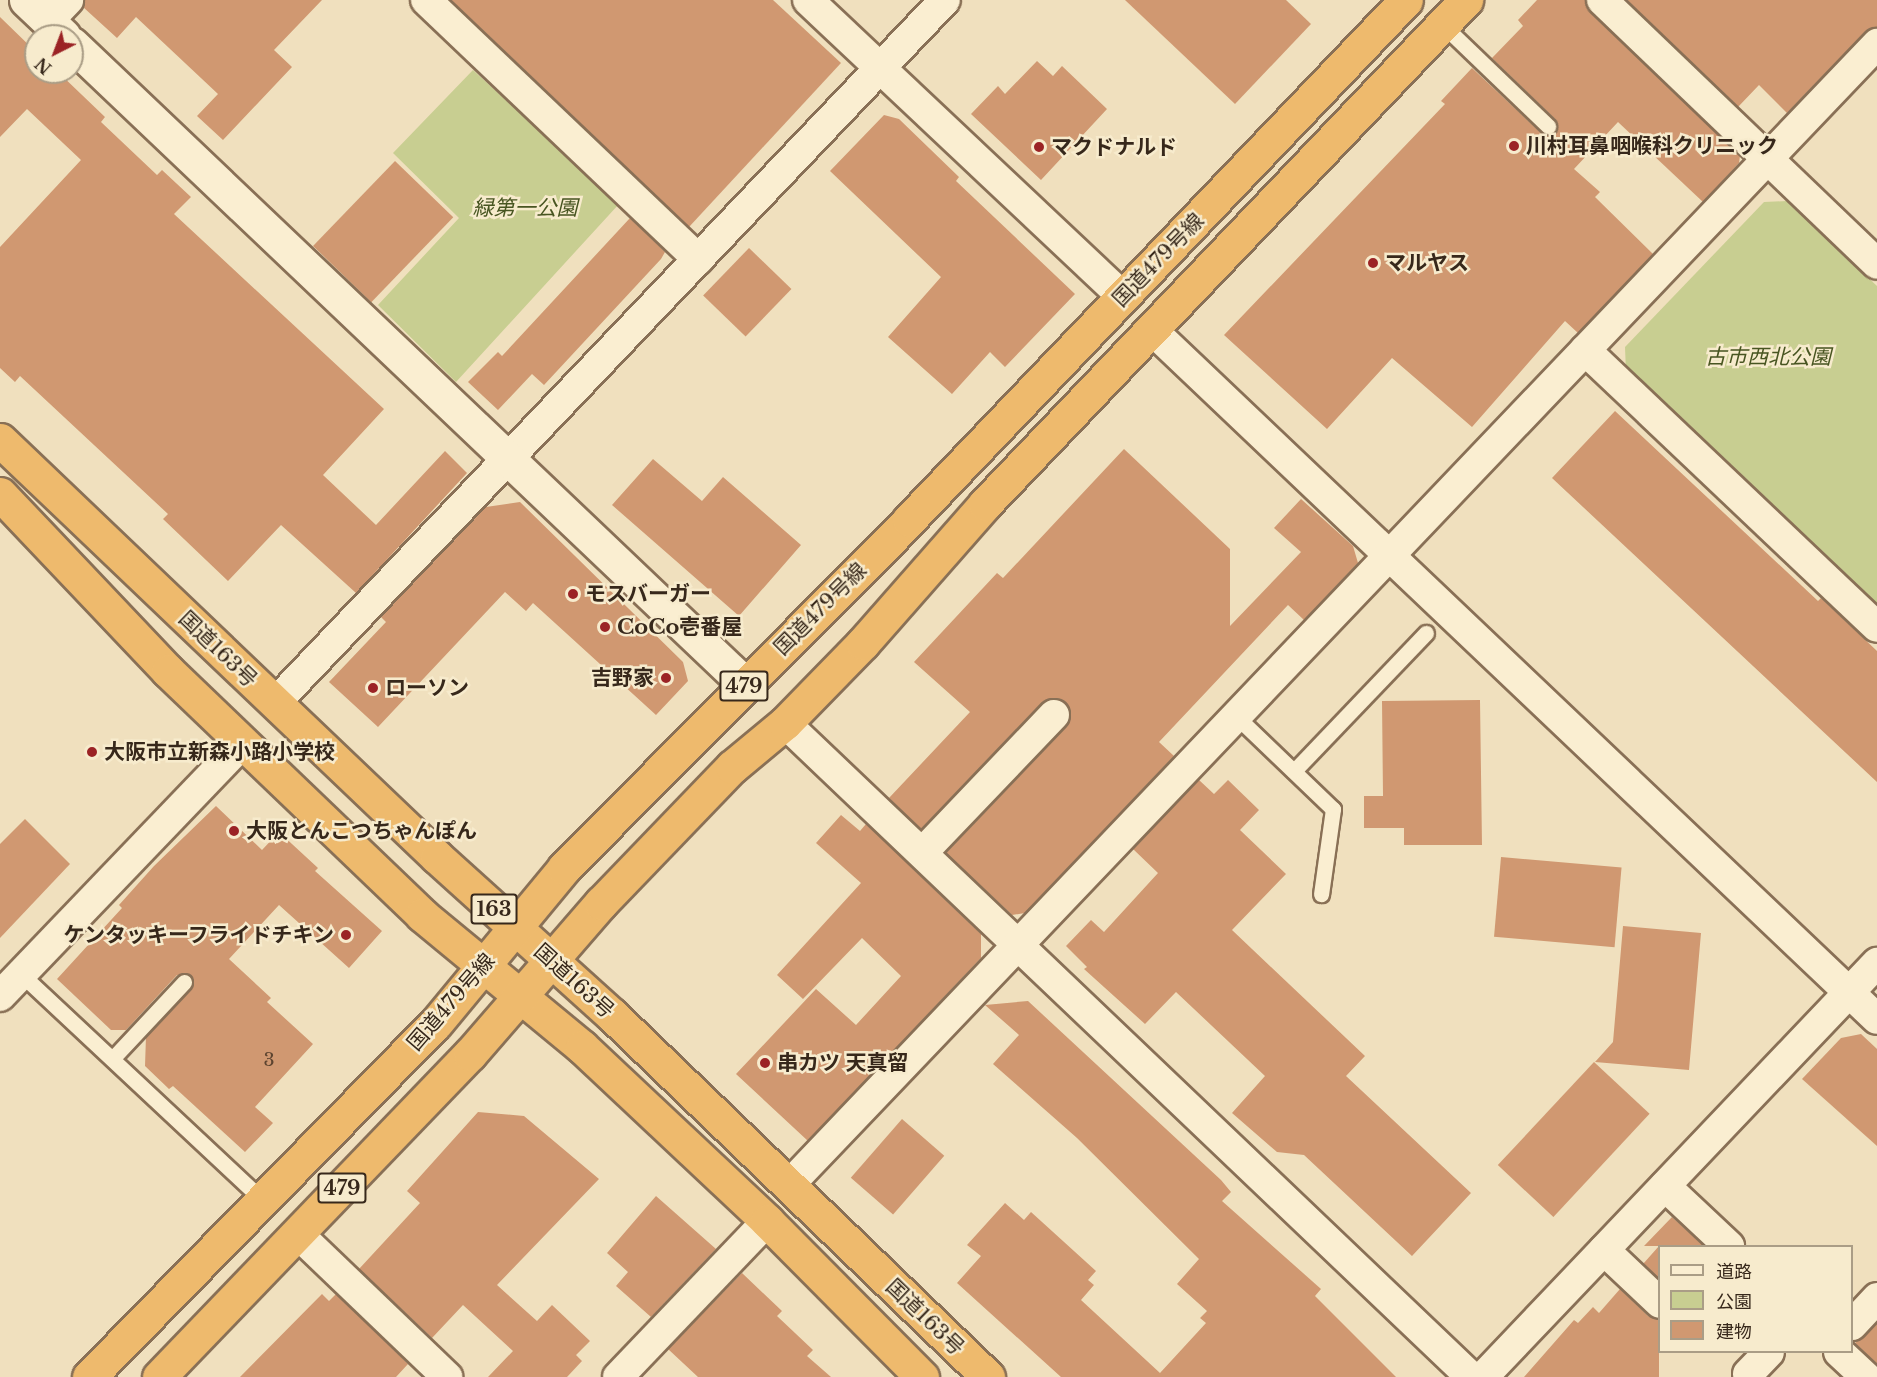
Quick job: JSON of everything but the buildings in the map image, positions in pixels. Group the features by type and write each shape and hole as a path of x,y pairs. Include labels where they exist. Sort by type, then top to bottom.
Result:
{"highway":[{"name":"国道479号線","path":"89,1377 418,1042 564,868 909,520 1406,0"},
{"name":"国道479号線","path":"159,1377 298,1234 732,766 785,723 1152,330 1466,0"},
{"name":"国道163号","path":"0,440 275,703 789,1185 988,1377"},
{"name":"国道163号","path":"0,494 168,671 422,915 582,1047 767,1221 922,1377"}],"street":[{"path":"426,0 698,259"},
{"path":"808,0 1123,297"},
{"path":"275,703 945,0"},
{"path":"1602,0 1877,264"},
{"path":"789,1185 1877,45"},
{"path":"84,55 745,684"},
{"path":"1152,330 1392,555 1877,1019"},
{"path":"1586,350 1877,627"},
{"path":"922,853 1054,715"},
{"path":"785,723 1471,1377"},
{"path":"0,996 243,743"},
{"path":"1483,1377 1877,963"},
{"path":"1665,1186 1728,1245"},
{"path":"618,1377 767,1221"},
{"path":"298,1234 447,1377"},
{"path":"1604,1250 1658,1302"},
{"path":"1853,1323 1877,1298"},
{"path":"1748,1374 1768,1353"},
{"path":"1840,1353 1866,1377"}],"lane":[{"path":"1443,25 1548,126"},
{"path":"1294,771 1426,633"},
{"path":"1237,717 1333,809 1321,894"},
{"path":"21,974 264,1201"},
{"path":"113,1058 184,982"}],"green space":[{"name":"緑第一公園","path":"473,70 619,204 456,382 378,305 459,218 393,153"},
{"name":"古市西北公園","path":"1787,201 1877,286 1877,611 1626,373 1625,347 1764,202"}],"place":[{"name":"川村耳鼻咽喉科クリニック","path":"1514,146"},
{"name":"マクドナルド","path":"1039,147"},
{"name":"マルヤス","path":"1373,263"},
{"name":"モスバーガー","path":"573,594"},
{"name":"CoCo壱番屋","path":"605,627"},
{"name":"吉野家","path":"666,678"},
{"name":"ローソン","path":"373,688"},
{"name":"大阪市立新森小路小学校","path":"92,752"},
{"name":"大阪とんこつちゃんぽん","path":"234,831"},
{"name":"ケンタッキーフライドチキン","path":"346,935"},
{"name":"串カツ 天真留","path":"765,1063"}]}
